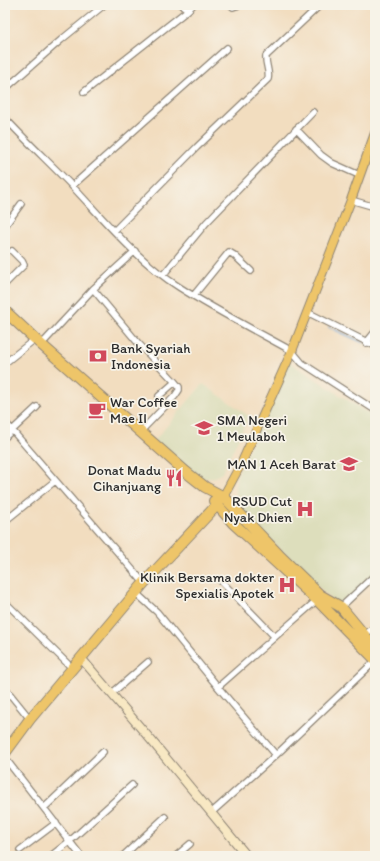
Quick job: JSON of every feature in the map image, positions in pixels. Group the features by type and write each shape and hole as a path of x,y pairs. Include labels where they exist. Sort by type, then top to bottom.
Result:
{"highway":[{"path":"5,311 181,468 205,487 224,497 279,555 320,594 341,607 375,648"},
{"path":"205,487 217,505 233,523 317,600 375,660"},
{"path":"5,753 30,719 144,583 217,505"}],"main road":[{"path":"217,505 224,497 242,462 292,351 351,200 375,133"}],"street":[{"path":"5,89 104,5"},
{"path":"182,5 188,10"},
{"path":"84,92 193,5"},
{"path":"231,5 233,7 239,5"},
{"path":"114,231 197,147 268,79 269,74 266,56 318,7"},
{"path":"72,186 227,48"},
{"path":"163,275 206,223 313,112"},
{"path":"5,118 114,231 163,275 203,302 292,351 302,363 375,410"},
{"path":"296,129 326,159 359,176"},
{"path":"351,200 375,207"},
{"path":"5,226 21,204"},
{"path":"5,284 24,265 12,251"},
{"path":"5,363 38,342 135,251"},
{"path":"194,295 228,252 234,255 251,271"},
{"path":"93,289 138,343 176,382 179,387 179,390 175,396 140,432"},
{"path":"307,312 366,343 375,346"},
{"path":"366,343 375,332"},
{"path":"160,396 176,382"},
{"path":"5,438 37,407"},
{"path":"5,422 144,583"},
{"path":"5,521 55,481"},
{"path":"341,607 375,575"},
{"path":"220,580 275,637"},
{"path":"136,593 157,612 276,755"},
{"path":"218,687 317,600"},
{"path":"5,602 73,669"},
{"path":"364,635 375,627"},
{"path":"81,658 211,813 242,854"},
{"path":"211,813 276,755 375,660"},
{"path":"111,694 148,662"},
{"path":"5,688 30,719"},
{"path":"44,808 103,752"},
{"path":"5,758 81,856"},
{"path":"51,856 70,841 132,784"},
{"path":"123,856 165,817"},
{"path":"20,850 56,823"},
{"path":"176,856 190,844"}],"shaded area":[{"name":"RSUD Cut Nyak Dhien","path":"289,362 375,418 375,510 373,513 375,515 375,577 340,608 246,516 239,504 235,489 237,475"},
{"name":"SMA Negeri 1 Meulaboh","path":"203,384 249,416 222,473 213,478 198,479 154,441"}],"waterway":[{"path":"329,327 364,343"}],"place":[{"name":"Bank Syariah Indonesia","path":"98,356"},
{"name":"War Coffee Mae II","path":"97,410"},
{"name":"SMA Negeri 1 Meulaboh","path":"204,428"},
{"name":"MAN 1 Aceh Barat","path":"349,464"},
{"name":"Donat Madu Cihanjuang","path":"174,478"},
{"name":"RSUD Cut Nyak Dhien","path":"305,509"},
{"name":"Klinik Bersama dokter Spexialis Apotek","path":"287,585"}]}
